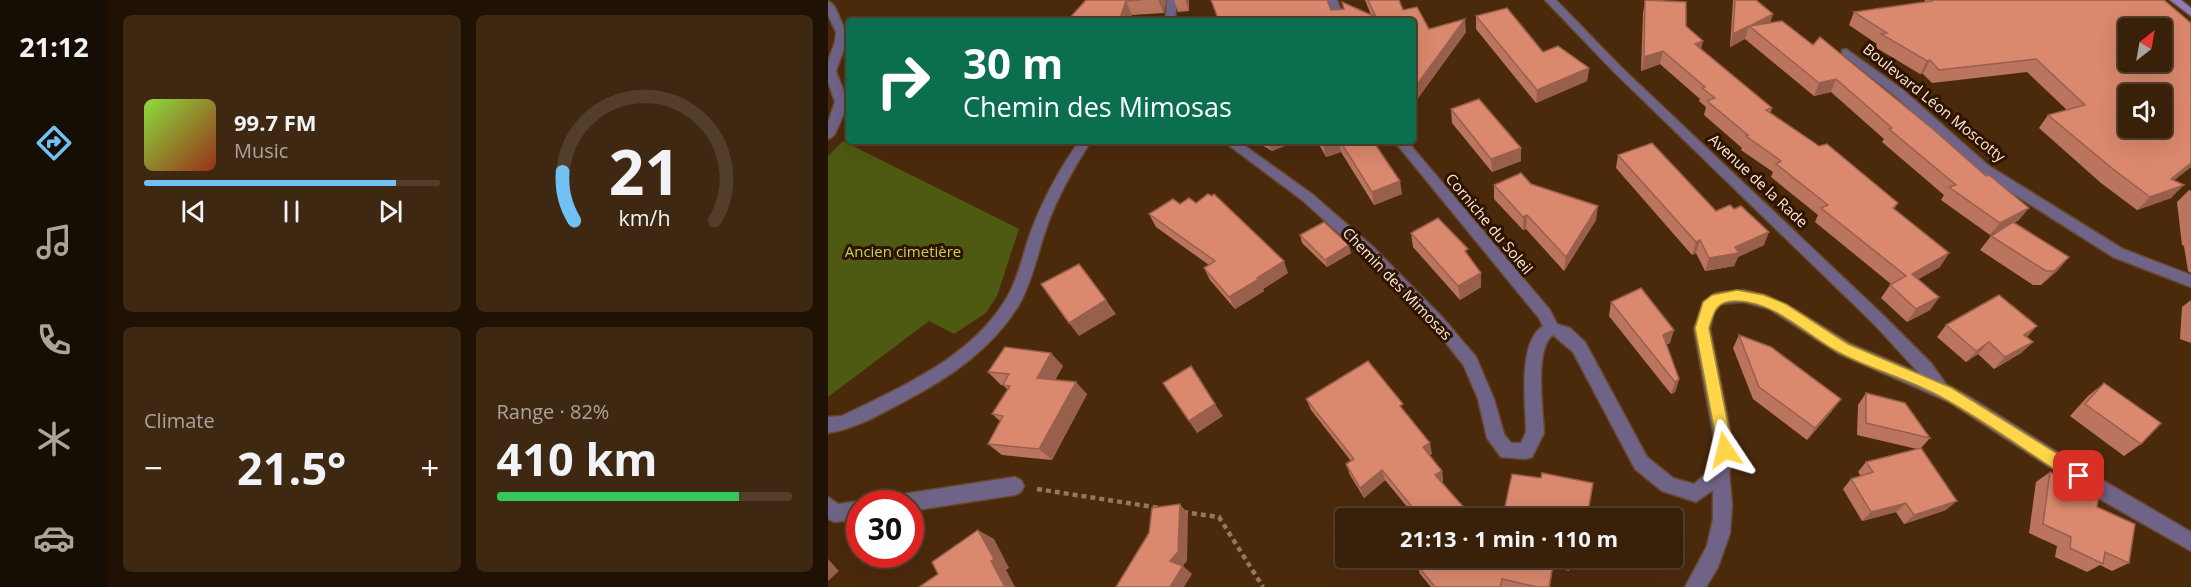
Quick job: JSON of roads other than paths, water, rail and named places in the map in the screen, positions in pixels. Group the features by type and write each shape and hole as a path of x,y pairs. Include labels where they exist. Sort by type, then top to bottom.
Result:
{"main road":[{"path":"2175,0 2191,13"}],"street":[{"path":"1170,18 1172,0"},
{"path":"1332,0 1339,18"},
{"name":"Avenue de la Rade","path":"1550,0 1617,69 1879,320 1925,368 1940,389"},
{"path":"828,4 841,32 841,42 830,71 841,102 840,110 828,135"},
{"name":"Boulevard Léon Moscotty","path":"1846,52 1899,93 1984,169 2118,253 2191,281"},
{"path":"828,425 844,423 936,375 991,331 1015,298 1041,224 1082,144"},
{"name":"Chemin des Mimosas","path":"1233,144 1307,196 1368,251 1438,322 1470,362 1486,399 1496,438 1507,451 1526,451 1535,433 1534,355 1540,336 1552,328"},
{"name":"Corniche du Soleil","path":"1403,144 1545,314 1552,328"},
{"path":"1695,587 1710,567 1720,536 1724,513 1720,473 1725,450 1702,328 1708,306 1717,298 1737,296 1764,301 1781,308 1843,348 1940,389 2089,483 2191,542"},
{"path":"1552,328 1564,333 1579,348 1641,463 1668,485 1696,493 1720,473"},
{"path":"924,500 1016,486"},
{"path":"828,506 835,513 846,512"}],"park label":[{"name":"Ancien cimetière","path":"903,252"}]}
